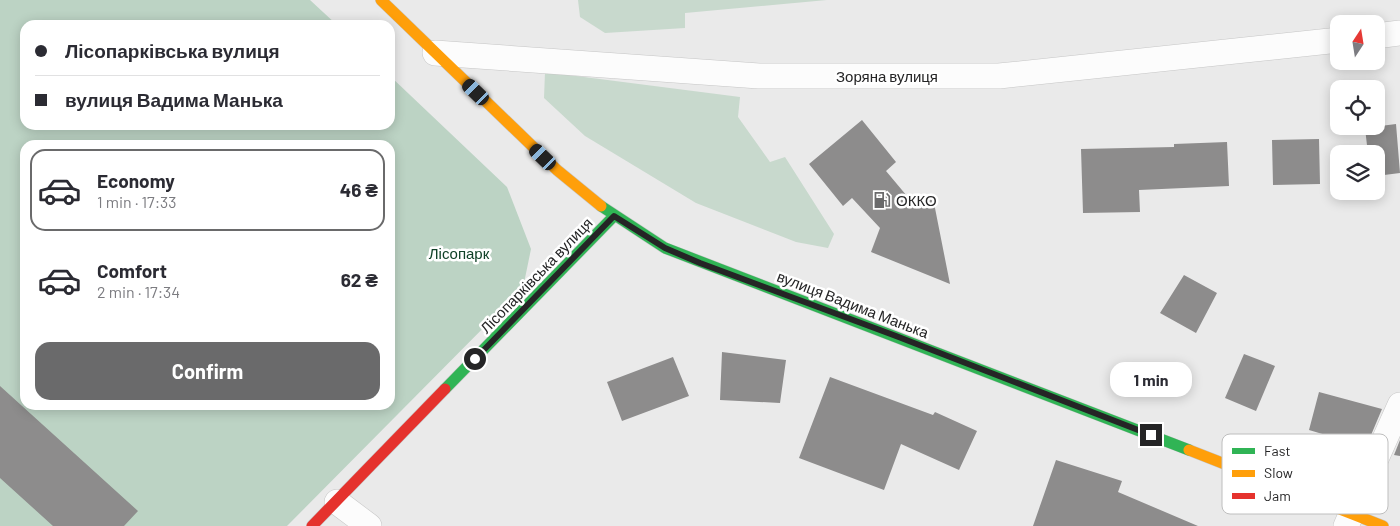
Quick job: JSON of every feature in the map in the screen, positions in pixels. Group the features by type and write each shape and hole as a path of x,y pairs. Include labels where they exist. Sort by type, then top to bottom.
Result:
{"main road":[{"name":"вулиця Вадима Манька","path":"381,0 557,170 614,216 665,248 700,263 896,336 1222,468"},
{"name":"Лісопарківська вулиця","path":"312,526 614,216"},
{"name":"вулиця Вадима Манька","path":"1334,514 1349,520 1383,526"}],"street":[{"path":"1385,35 1400,33"},
{"name":"Зоряна вулиця","path":"435,53 759,76 999,76 1330,41"},
{"path":"1387,434 1400,405"},
{"path":"337,502 369,526"}],"green space":[{"name":"Лісопарк","path":"0,0 310,0 332,20 20,20 20,130 395,130 395,81 507,187 531,249 523,288 287,526 0,526"},
{"path":"578,0 827,0 685,13 685,28 605,33 580,17"},
{"path":"545,72 740,97 738,117 770,162 785,157 834,234 828,248 796,242 696,203 585,136 544,98"}],"building":[{"path":"862,120 896,162 886,171 912,202 933,198 950,284 871,252 880,228 852,198 843,206 809,164"},
{"path":"1396,124 1400,173 1385,175 1385,145 1367,145 1366,135 1385,135 1385,125"},
{"path":"1319,139 1320,184 1273,185 1272,140"},
{"path":"1227,142 1229,186 1139,190 1140,212 1083,213 1081,149 1174,147 1174,144"},
{"path":"1184,275 1217,293 1196,333 1160,313"},
{"path":"722,352 786,360 780,403 720,400"},
{"path":"1244,354 1275,366 1256,411 1225,398"},
{"path":"673,357 689,396 622,421 607,382"},
{"path":"830,377 933,415 935,412 977,431 959,470 901,444 884,490 799,458"},
{"path":"0,386 20,404 20,410 26,410 138,511 124,526 53,526 0,478"},
{"path":"1319,392 1382,409 1371,434 1322,434 1309,430"},
{"path":"1400,440 1400,456 1394,455"},
{"path":"1056,460 1122,481 1118,492 1198,526 1033,526"}],"traffic: fast":[{"path":"601,206 665,248 1189,450"},
{"path":"445,389 614,216"}],"traffic: slow":[{"path":"381,0 557,170 601,206"},
{"path":"1189,450 1222,463"},
{"path":"1352,514 1383,526"}],"traffic: jam":[{"path":"312,526 445,389"}],"place":[{"name":"ОККО","path":"882,200"}],"route":[{"path":"475,359 614,216 665,248 700,263 896,336 1151,435"}]}
